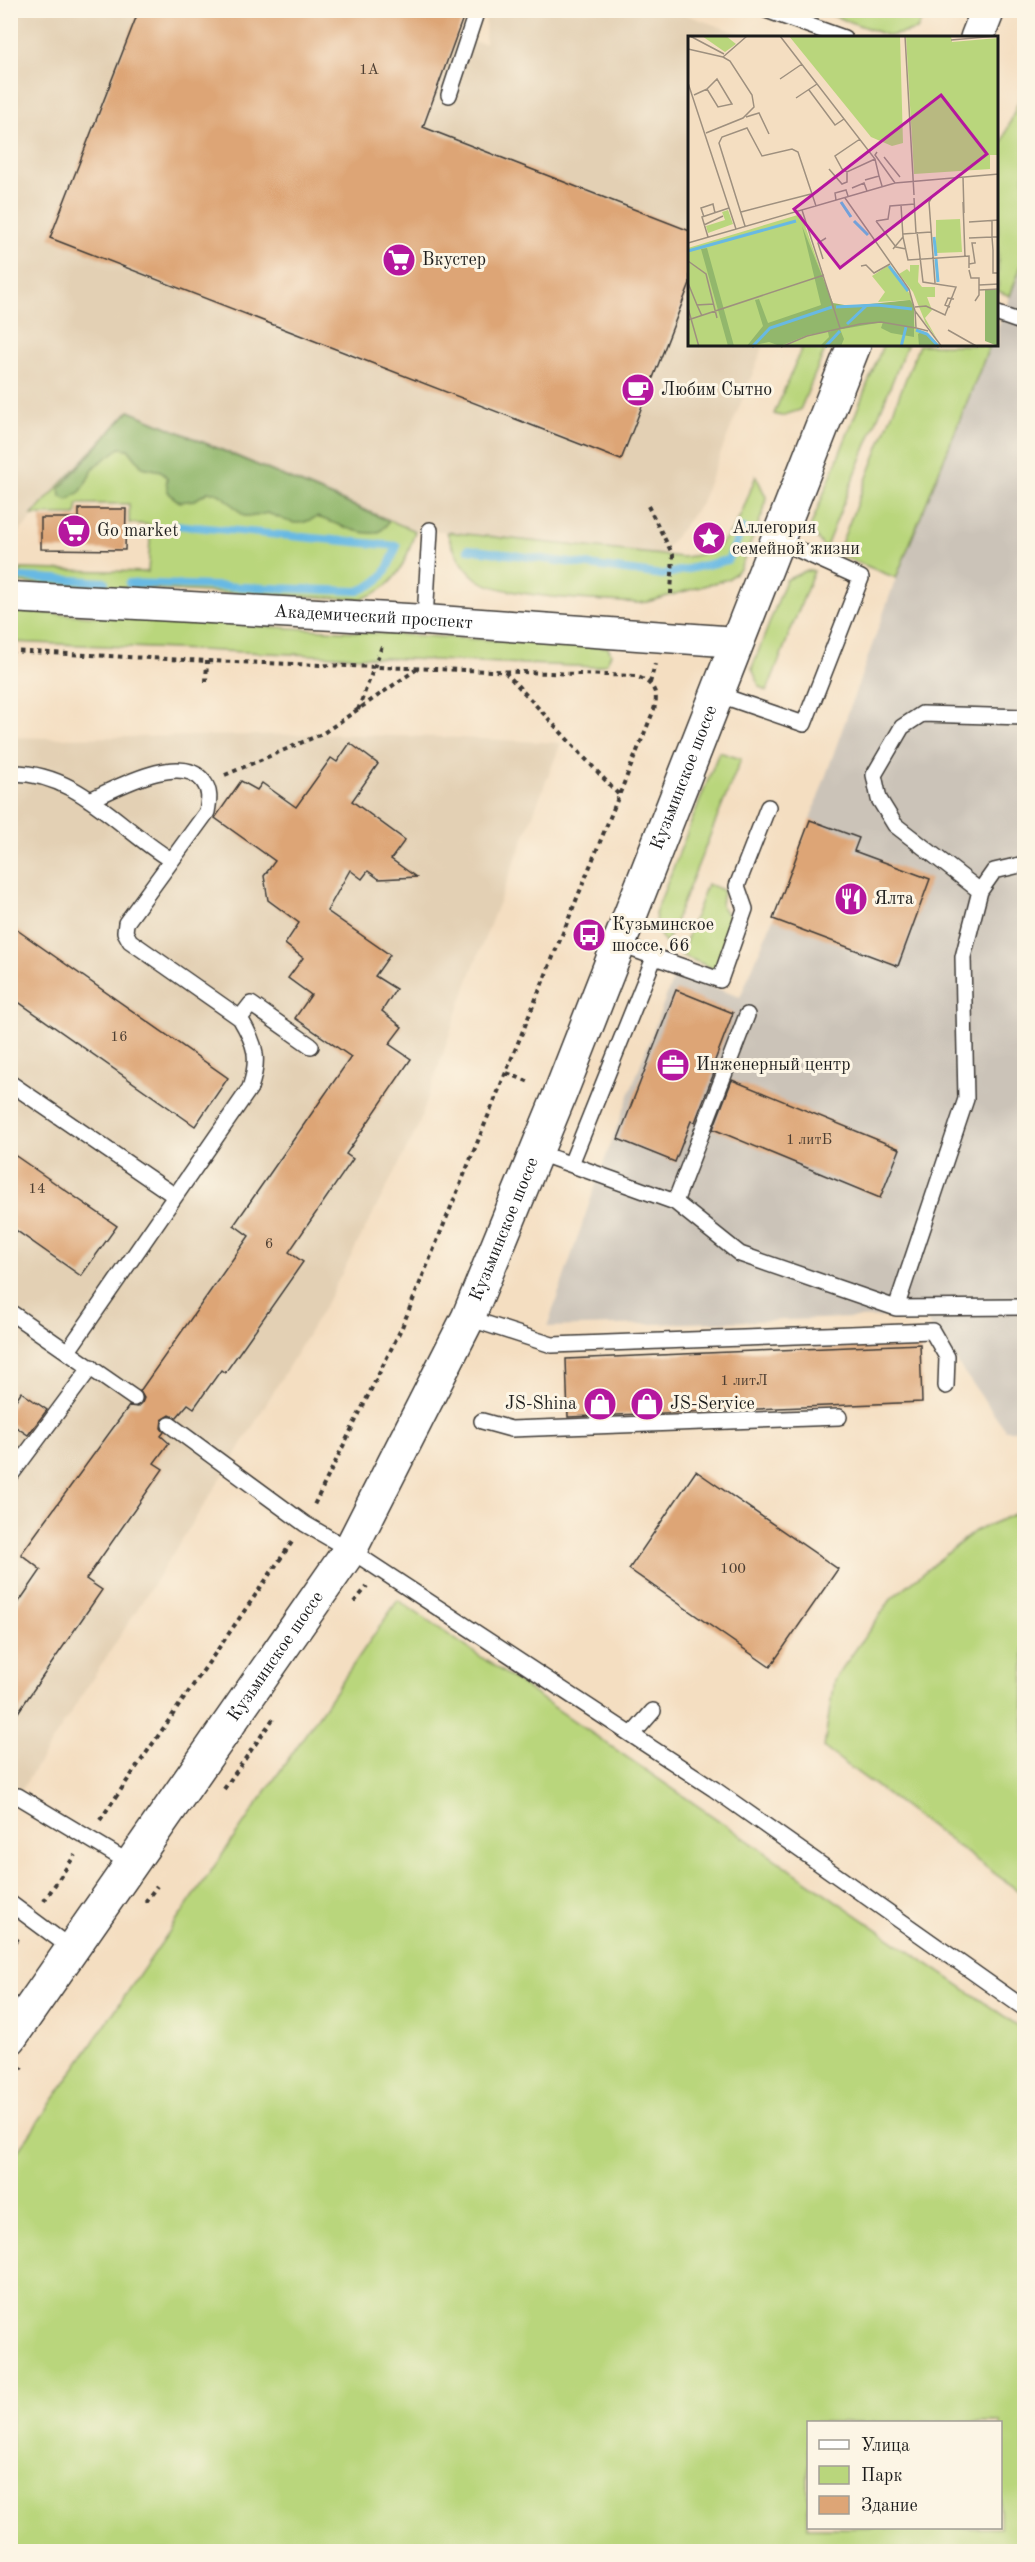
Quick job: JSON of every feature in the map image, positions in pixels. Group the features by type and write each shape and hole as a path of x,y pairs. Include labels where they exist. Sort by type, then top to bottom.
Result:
{"main road":[{"path":"978,36 988,10"},
{"name":"Кузьминское шоссе","path":"10,2038 351,1550 468,1318 536,1152 854,346"}],"street":[{"name":"Академический проспект","path":"10,597 425,620 737,642"}],"lane":[{"path":"449,94 477,10"},
{"path":"766,10 838,36"},
{"path":"999,314 1024,324"},
{"path":"425,620 430,530"},
{"path":"717,694 804,724 861,578 777,540"},
{"path":"980,891 895,825 879,798 874,775 902,727 922,714 1024,717"},
{"path":"68,1352 250,1088 257,1067 251,1037 240,1018 130,941 125,932 126,923 207,812 210,798 205,783 198,775 183,769 166,770 90,800"},
{"path":"10,773 28,773 60,782 90,800 171,860"},
{"path":"618,944 720,980 745,909 737,886 768,807"},
{"path":"896,1308 966,1099 963,957 980,891 994,871 1024,864"},
{"path":"571,1164 654,958"},
{"path":"240,1018 251,1004 311,1046"},
{"path":"675,1202 747,1016"},
{"path":"10,1083 175,1196"},
{"path":"536,1152 675,1202 740,1254 896,1308 1024,1307"},
{"path":"10,1312 134,1398"},
{"path":"468,1318 552,1345 932,1331 947,1357 946,1386"},
{"path":"10,1476 91,1368"},
{"path":"482,1421 511,1429 839,1417"},
{"path":"170,1425 305,1524 351,1550 714,1789 1024,2008"},
{"path":"632,1735 653,1711"},
{"path":"10,1799 18,1796 133,1865"},
{"path":"10,1903 72,1949"}],"path":[{"path":"648,506 673,555 671,594"},
{"path":"10,651 207,661 635,676 650,683 656,691 656,703 402,1327 305,1524 10,1949"},
{"path":"206,682 207,661"},
{"path":"650,683 655,663"},
{"path":"205,783 322,734 418,669"},
{"path":"505,672 619,795"}],"shaded area":[{"path":"11,11 124,11 137,16 485,43 486,11 675,11 746,36 688,36 688,346 764,346 700,505 661,555 430,530 415,531 314,490 60,488 11,541"},
{"path":"1024,258 1024,1430 1006,1430 923,1316 547,1327 599,1175 675,973 740,997 773,919 898,966 929,879 854,851 859,838 810,820 896,578 990,346 999,346 999,325"},
{"path":"322,734 561,743 468,981 417,1129 326,1304 229,1466 11,1806 11,737"}],"green space":[{"path":"820,11 925,11 917,30 889,36"},
{"path":"1024,87 1024,258 1010,296 999,291 999,150"},
{"path":"803,346 827,346 800,410 781,416 774,414"},
{"path":"883,346 907,346 825,549 810,528"},
{"path":"919,346 990,346 896,578 837,554"},
{"path":"129,411 415,531 403,564 397,574 382,589 360,599 19,583 21,569 148,572 151,525 129,523 129,504 78,504 76,515 32,515"},
{"path":"129,411 389,521 379,531 368,533 317,517 297,523 267,513 244,516 224,497 215,492 208,492 195,500 180,502 169,492 167,478 161,471 142,467 128,449 120,448 95,466 81,491 68,500 61,497 60,488"},
{"path":"756,476 766,497 764,510 740,569 728,579 647,602 553,597 490,585 477,579 462,564 447,532 681,557 698,555 712,549 732,531"},
{"path":"805,571 814,571 767,691 759,686 752,668 786,580"},
{"path":"11,611 608,647 611,654 607,663 596,667 11,642"},
{"path":"719,752 741,759 666,944 660,935 655,914"},
{"path":"707,884 723,890 721,905 734,924 717,970 681,955"},
{"path":"1024,1510 1024,1895 824,1748 834,1680 892,1598 975,1531"},
{"path":"398,1600 1024,2030 1024,2551 11,2551 11,2161"}],"building":[{"name":"Вкустер","path":"139,10 451,10 464,15 423,127 688,230 688,288 621,460 50,238"},
{"path":"79,509 126,509 125,550 41,549 41,518 79,518"},
{"path":"350,743 378,764 352,801 405,840 391,859 416,877 379,879 368,871 362,879 350,870 327,911 390,955 375,976 396,989 382,1011 402,1027 389,1044 411,1059 346,1154 353,1159 289,1252 303,1262 225,1373 221,1370 194,1408 188,1404 176,1418 170,1415 162,1420 161,1428 164,1432 161,1436 169,1443 154,1463 163,1469 86,1579 102,1590 10,1724 10,1615 41,1570 21,1554 129,1406 138,1407 142,1403 144,1398 140,1391 249,1236 234,1225 351,1057 295,1018 311,995 288,978 303,958 285,944 299,923 268,900 264,876 275,861 215,818 241,781 257,790 262,783 296,807 331,758 337,762"},
{"name":"Ялта","path":"810,820 859,838 854,851 930,879 898,966 773,919"},
{"path":"10,925 228,1078 195,1126 10,996"},
{"path":"676,990 733,1013 711,1071 714,1073 695,1122 691,1121 675,1162 618,1139"},
{"path":"732,1080 900,1149 880,1198 713,1129"},
{"path":"10,1152 117,1226 81,1276 10,1226"},
{"path":"920,1344 922,1402 568,1417 566,1359"},
{"path":"21,1392 47,1410 28,1435 10,1423 10,1409"},
{"path":"696,1471 838,1569 770,1667 629,1569"}],"waterway":[{"path":"129,583 358,591 374,584 384,574 397,546 175,525"},
{"path":"468,549 662,575 728,560 743,528"},
{"path":"23,577 105,582"}],"place":[{"name":"Вкустер","path":"399,260"},
{"name":"Любим Сытно","path":"638,390"},
{"name":"Go market","path":"74,531"},
{"name":"Аллегория семейной жизни","path":"709,538"},
{"name":"Ялта","path":"851,899"},
{"name":"Кузьминское шоссе, 66","path":"589,935"},
{"name":"Инженерный центр","path":"673,1065"},
{"name":"JS-Shina","path":"600,1404"},
{"name":"JS-Service","path":"647,1404"}]}
